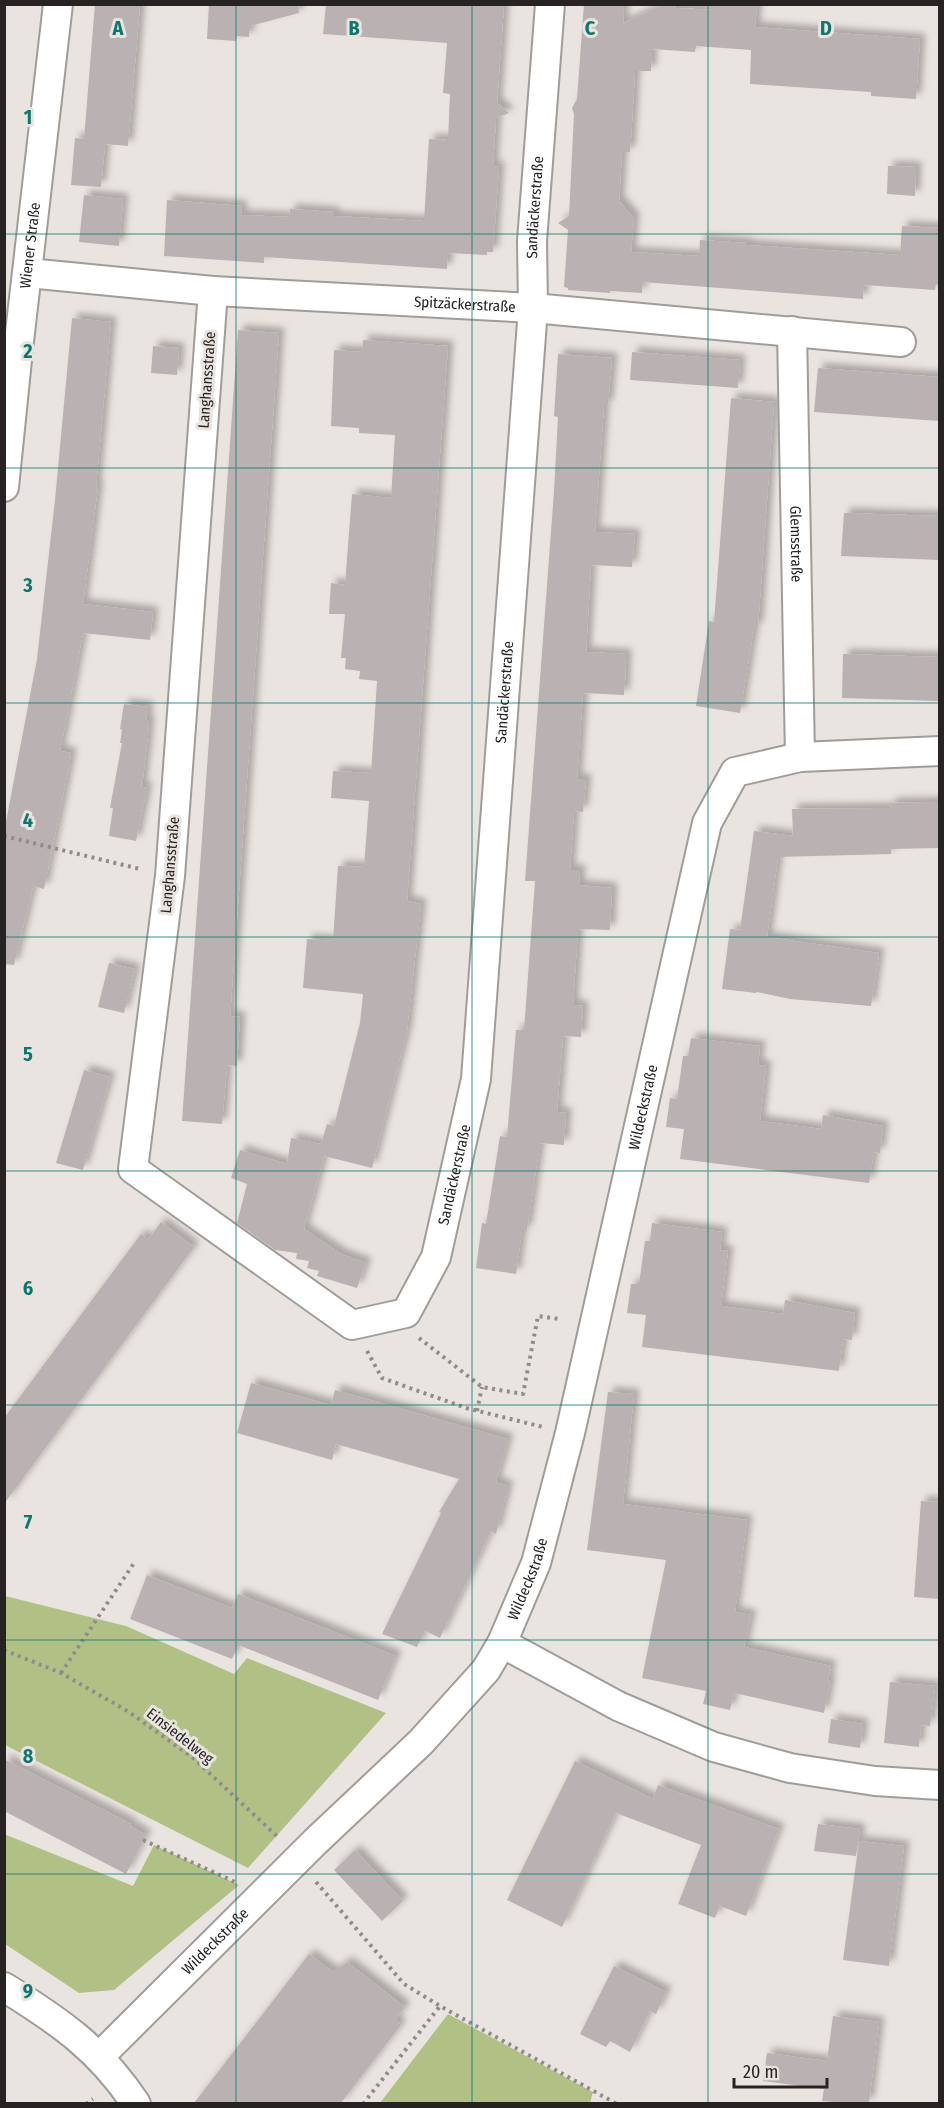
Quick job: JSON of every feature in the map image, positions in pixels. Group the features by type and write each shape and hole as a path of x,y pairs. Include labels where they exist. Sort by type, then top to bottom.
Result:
{"street":[{"name":"Wiener Straße","path":"4,487 58,4"},
{"name":"Sandäckerstraße","path":"406,1313 436,1257 476,1079 533,308 532,241 550,4"},
{"name":"Spitzäckerstraße","path":"28,273 213,291 533,308 901,342"},
{"name":"Langhansstraße","path":"213,291 170,876 133,1169 352,1324 406,1313"},
{"name":"Glemsstraße","path":"792,331 801,757"},
{"name":"Wildeckstraße","path":"99,2057 421,1742 486,1670 502,1643 536,1563 570,1433 707,823 735,772 801,757 939,751"},
{"path":"502,1643 618,1706 714,1748 790,1768 875,1781 939,1785"},
{"path":"4,1987 42,2010 83,2041 126,2088 136,2103"}],"path":[{"path":"4,836 170,876"},
{"path":"406,1313 416,1335 482,1387 523,1394 538,1316 559,1319"},
{"path":"382,1378 477,1411 570,1433"},
{"path":"477,1411 482,1387"},
{"path":"61,1673 135,1563"},
{"name":"Einsiedelweg","path":"4,1650 61,1673 129,1712 192,1758 284,1843"},
{"path":"143,1840 264,1894"},
{"path":"316,1882 404,1984 617,2103"},
{"path":"363,2103 440,2006"},
{"path":"86,2103 93,2098"}],"green space":[{"path":"5,1596 126,1626 234,1674 247,1658 386,1713 248,1868 5,1745"},
{"path":"4,1834 133,1886 154,1845 239,1885 114,1990 79,1993 5,1944"},
{"path":"448,2014 593,2092 590,2103 380,2103"}],"building":[{"path":"95,4 140,4 128,146 105,144 101,187 71,185 75,138 84,139"},
{"path":"209,4 298,4 299,13 250,26 249,37 237,36 236,41 207,39"},
{"path":"326,4 504,4 497,103 509,113 496,118 493,166 499,167 493,252 487,252 487,255 448,253 447,269 264,257 264,263 164,256 167,200 242,206 241,215 289,217 290,209 334,212 334,216 424,221 429,139 448,140 450,94 443,93 447,43 323,34"},
{"path":"584,4 624,4 623,23 664,4 672,4 676,8 714,10 715,4 757,4 755,27 920,39 916,99 871,96 871,92 750,84 751,50 696,46 695,52 652,49 651,71 635,71 630,152 622,152 619,201 634,218 631,252 699,256 700,240 900,255 902,226 939,228 939,284 936,284 935,290 864,285 863,299 642,282 642,293 568,290 564,287 568,230 558,223 569,216 574,114 572,108 577,99"},
{"path":"888,166 916,167 915,196 887,194"},
{"path":"84,195 123,199 119,246 79,242"},
{"path":"72,318 111,322 96,486 98,486 83,604 153,612 150,640 83,633 60,751 71,753 44,889 33,886 14,965 4,964 4,832 37,659"},
{"path":"238,330 279,333 230,1016 240,1017 237,1066 227,1065 222,1124 182,1121"},
{"path":"363,340 448,346 407,901 421,904 407,1030 372,1168 324,1156 304,1229 341,1254 366,1263 357,1288 317,1276 319,1271 307,1268 309,1261 296,1259 297,1253 275,1250 237,1223 247,1184 231,1178 240,1150 287,1164 291,1138 321,1144 327,1124 334,1126 360,1023 363,994 303,988 307,939 333,941 338,866 364,867 369,801 331,798 333,771 371,773 377,681 359,679 360,671 345,669 346,658 341,658 345,614 329,614 331,583 345,585 352,494 391,498 395,435 359,433 359,428 331,426 334,350 362,352"},
{"path":"153,346 179,348 177,375 151,373"},
{"path":"632,352 740,360 738,388 630,380"},
{"path":"558,354 612,358 608,405 604,405 595,532 635,534 632,567 591,565 586,652 626,654 625,681 624,695 583,693 577,779 586,779 583,812 574,811 570,870 580,870 579,885 612,888 610,930 578,929 573,1005 583,1006 581,1037 563,1036 557,1112 566,1113 564,1145 540,1143 527,1230 522,1230 516,1274 476,1268 482,1223 486,1224 500,1136 507,1137 516,1030 524,1030 535,881 525,881 554,491 558,417 554,416"},
{"path":"818,368 939,377 939,421 814,412"},
{"path":"731,398 774,402 758,627 754,627 740,713 696,706 709,621 714,622"},
{"path":"844,513 939,516 939,560 841,556"},
{"path":"843,654 939,657 939,701 842,698"},
{"path":"124,704 148,707 146,720 149,720 148,734 142,787 147,788 136,841 109,836 113,808 110,808 122,743 120,743 122,730 120,729"},
{"path":"939,802 939,848 891,849 891,854 778,857 767,937 879,953 871,1006 790,999 757,992 722,989 730,929 740,930 754,831 793,836 792,809 891,808 890,803"},
{"path":"109,963 135,969 124,1013 98,1007"},
{"path":"691,1038 760,1046 758,1065 766,1066 760,1121 821,1129 823,1115 883,1126 880,1153 874,1152 869,1183 680,1159 684,1129 666,1127 670,1098 677,1099 683,1056 688,1056"},
{"path":"84,1070 110,1077 83,1170 56,1163"},
{"path":"161,1222 194,1247 4,1504 4,1418 141,1234 148,1240"},
{"path":"652,1223 722,1232 720,1250 728,1251 721,1306 783,1314 785,1300 855,1313 852,1340 843,1339 839,1371 642,1347 646,1315 627,1313 631,1284 639,1284 645,1241 650,1241"},
{"path":"251,1383 331,1405 335,1390 508,1439 496,1482 508,1486 496,1534 491,1531 440,1638 425,1631 417,1647 382,1634 441,1513 439,1512 459,1479 336,1444 332,1460 237,1433"},
{"path":"608,1392 634,1394 623,1504 747,1520 735,1612 751,1615 744,1647 831,1666 824,1713 734,1693 730,1710 703,1704 706,1691 642,1678 666,1560 587,1550"},
{"path":"921,1501 939,1502 939,1599 914,1597"},
{"path":"147,1575 232,1608 238,1594 396,1656 378,1700 238,1645 232,1659 130,1619"},
{"path":"890,1682 935,1686 930,1726 921,1725 919,1747 884,1743"},
{"path":"831,1719 863,1724 860,1748 828,1743"},
{"path":"4,1759 131,1824 130,1826 146,1835 126,1874 4,1811"},
{"path":"575,1761 653,1799 658,1785 779,1829 746,1916 720,1906 715,1918 678,1904 701,1845 616,1813 562,1927 507,1900"},
{"path":"818,1824 860,1829 856,1856 814,1851"},
{"path":"859,1841 904,1846 889,1966 843,1960"},
{"path":"355,1850 403,1901 382,1921 334,1870"},
{"path":"309,1954 333,1972 347,1962 405,2007 395,2020 401,2025 341,2103 194,2103"},
{"path":"614,1966 666,1992 656,2014 650,2011 630,2052 610,2041 606,2047 580,2034"},
{"path":"833,2016 879,2022 869,2103 822,2101 824,2089 763,2081 767,2053 827,2061"}]}
